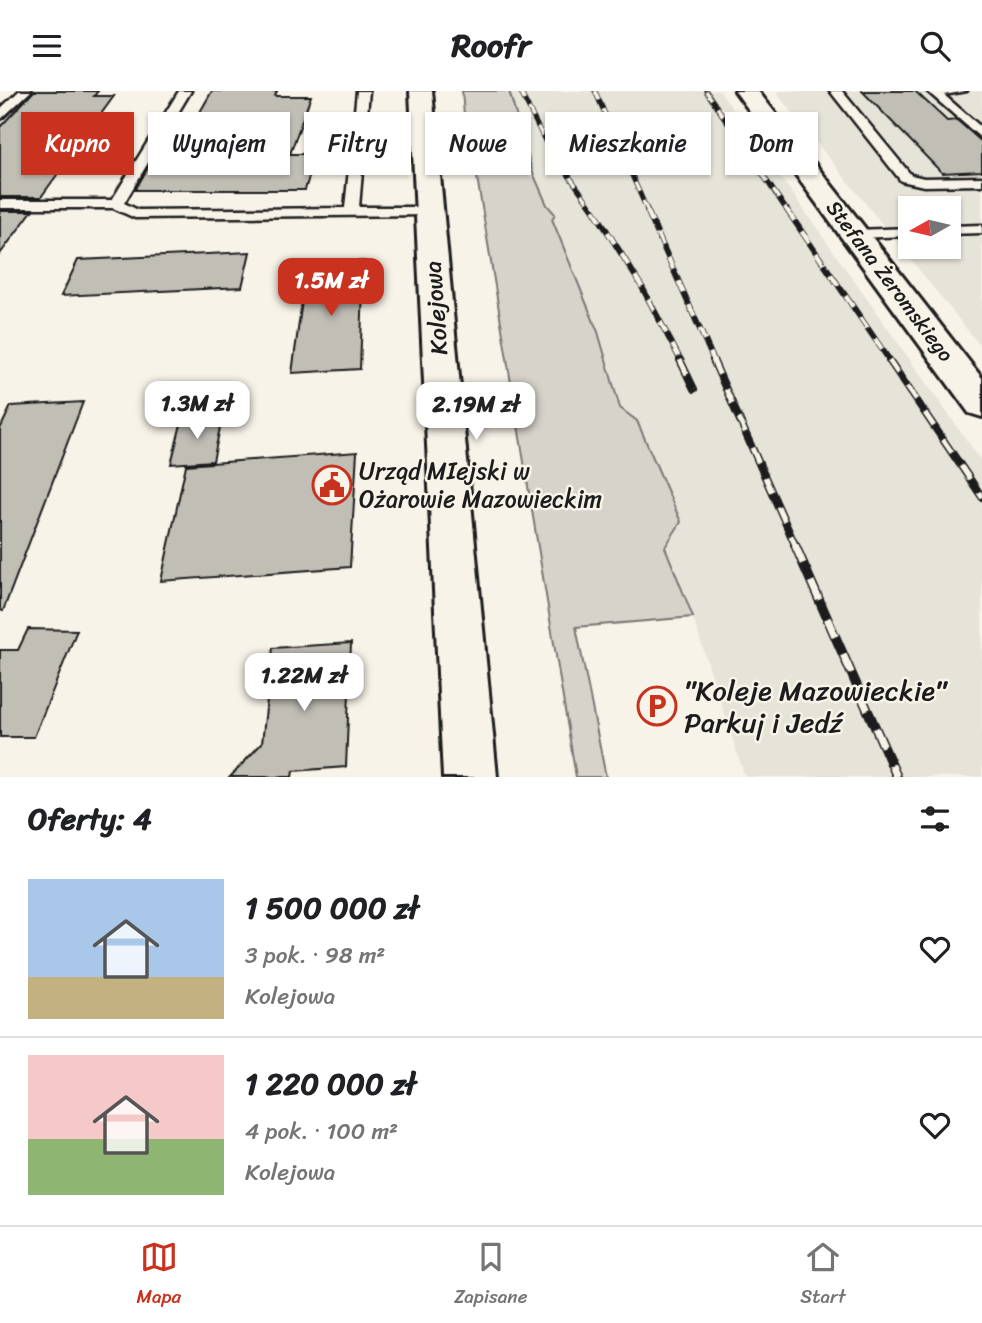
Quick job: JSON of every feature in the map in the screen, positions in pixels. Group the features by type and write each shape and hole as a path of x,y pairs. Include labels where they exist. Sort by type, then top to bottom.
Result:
{"street":[{"name":"Kolejowa","path":"421,91 470,777"},
{"name":"Stefana Żeromskiego","path":"746,91 982,404"}],"lane":[{"path":"0,116 25,91"},
{"path":"116,204 185,91"},
{"path":"352,212 363,91"},
{"path":"836,91 906,178 924,182 982,181"},
{"path":"933,91 961,91"},
{"path":"933,91 982,135"},
{"path":"0,204 116,204 135,214 429,211"},
{"path":"961,230 982,229"},
{"path":"855,234 898,232"}],"shaded area":[{"path":"462,91 509,91 515,112 464,112"},
{"path":"509,91 720,91 735,112 725,112 725,175 779,175 982,462 982,777 745,777 695,624 665,546 637,421 620,408 598,332 552,219 552,209 547,205 533,173 531,112 515,112"},
{"path":"775,91 982,91 982,348 910,259 961,259 961,196 898,196 898,244 818,144 818,112 792,112"},
{"path":"531,166 547,205 555,214 552,219 598,332 620,408 637,421 681,522 665,547 693,617 576,627 606,777 576,777 477,175 531,175"}],"building":[{"path":"34,91 98,91 94,96 114,96 102,112 21,112 21,175 57,175 41,197 0,197 0,127"},
{"path":"212,91 277,91 275,96 311,96 290,154 290,112 200,112"},
{"path":"862,91 915,91 947,121 957,120 982,142 982,171 942,173"},
{"path":"290,154 304,154 304,175 310,175 305,190 135,190 148,168 148,175 290,175"},
{"path":"0,211 32,211 0,254"},
{"path":"250,252 242,287 61,296 78,260"},
{"path":"364,261 360,369 292,373 307,264"},
{"path":"83,402 3,611 0,610 0,429 11,406"},
{"path":"222,418 213,461 171,464 182,420"},
{"path":"357,452 350,567 161,581 186,465"},
{"path":"28,629 77,630 34,737 0,737 0,650 18,650"},
{"path":"351,643 346,767 293,771 292,777 230,777 262,743 273,648"}],"railway":[{"path":"520,91 547,145 595,212"},
{"path":"595,91 648,212"},
{"path":"706,91 788,212"},
{"path":"594,210 642,287 681,361"},
{"path":"647,210 714,361"},
{"path":"787,210 890,361"},
{"path":"680,360 694,389"},
{"path":"713,360 796,547"},
{"path":"889,360 982,497"},
{"path":"795,545 897,777"}],"place":[{"name":"Urząd MIejski w Ożarowie Mazowieckim","path":"332,485"},
{"name":"\"Koleje Mazowieckie\" Parkuj i Jedź","path":"657,706"}]}
